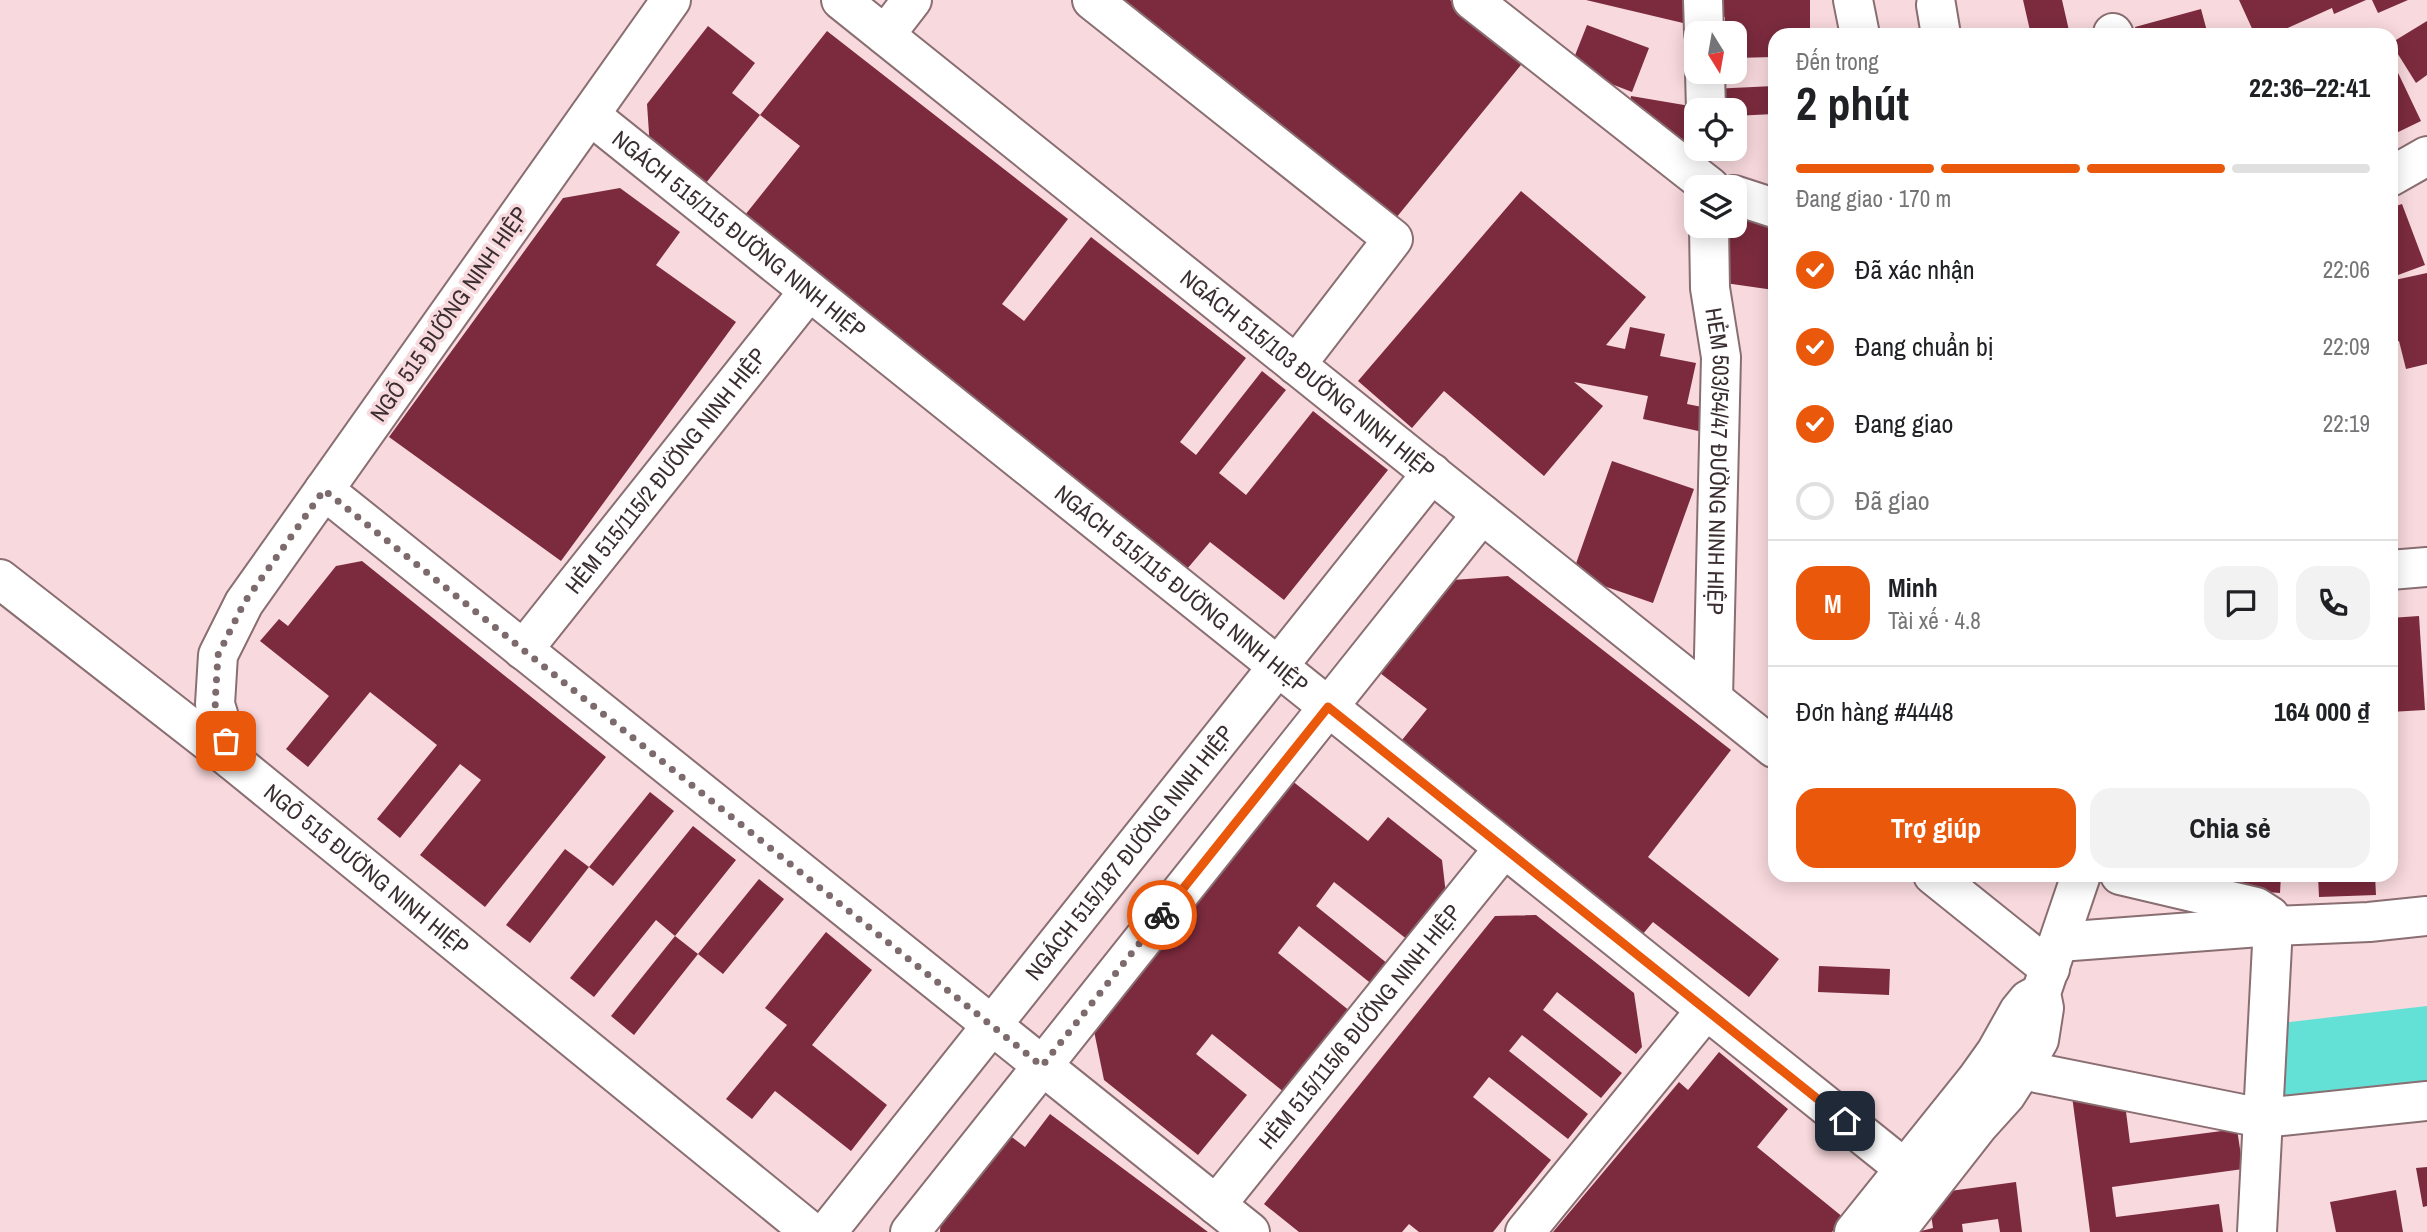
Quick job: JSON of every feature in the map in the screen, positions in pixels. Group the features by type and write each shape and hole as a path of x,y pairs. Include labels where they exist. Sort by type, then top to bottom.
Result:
{"street":[{"name":"NGÕ 515 ĐƯỜNG NINH HIỆP","path":"671,0 244,603 218,655 215,704 232,760 811,1232"},
{"name":"NGÁCH 515/103 ĐƯỜNG NINH HIỆP","path":"841,0 1768,743"},
{"path":"885,35 912,0"},
{"path":"1092,0 1393,239 1296,365"},
{"path":"1472,0 1694,175"},
{"path":"1703,0 1704,21"},
{"path":"1853,0 1859,28"},
{"name":"NGÁCH 515/115 ĐƯỜNG NINH HIỆP","path":"590,115 1905,1169"},
{"path":"2398,172 2427,156"},
{"path":"1747,199 1768,206"},
{"name":"HẺM 503/54/47 ĐƯỜNG NINH HIỆP","path":"1709,238 1710,288 1721,357 1713,698"},
{"name":"HẺM 515/115/2 ĐƯỜNG NINH HIỆP","path":"523,650 809,291"},
{"name":"NGÁCH 515/187 ĐƯỜNG NINH HIỆP","path":"827,1232 1432,473"},
{"path":"324,490 1250,1232"},
{"path":"910,1232 1482,514"},
{"path":"2398,569 2427,567"},
{"path":"0,579 232,760"},
{"name":"HẺM 515/115/6 ĐƯỜNG NINH HIỆP","path":"1216,1205 1504,848"},
{"path":"1942,882 2050,968"},
{"path":"1895,1232 1978,1126 2006,1095 2039,1040 2050,968 2079,882"},
{"path":"2178,882 2256,907 2270,916 2273,926 2257,1232"},
{"path":"1854,1232 1996,1052 2019,1011 2050,968 2273,926 2369,922 2427,916"},
{"path":"1525,1232 1706,1010"},
{"path":"2022,1070 2262,1118 2427,1101"}],"water":[{"path":"2427,1006 2427,1092 2279,1105 2281,1023"}],"building":[{"path":"1102,0 1450,0 1525,60 1387,229"},
{"path":"1586,0 1688,0 1683,23"},
{"path":"1709,0 1810,0 1810,28 1768,28 1768,57 1747,58 1747,21 1725,21 1725,17 1709,17"},
{"path":"2023,0 2062,0 2068,28 2029,28"},
{"path":"2239,0 2366,0 2334,14 2332,8 2288,28 2252,28"},
{"path":"2372,0 2408,0 2378,13"},
{"path":"2201,9 2206,28 2135,28"},
{"path":"2427,21 2427,75 2416,83 2398,54 2398,39"},
{"path":"1587,25 1649,48 1632,92 1570,68"},
{"path":"708,26 755,63 732,93 760,115 702,188 650,148 647,104"},
{"path":"827,31 1068,219 1002,304 1024,321 1091,237 1246,358 1180,442 1196,455 1262,371 1286,390 1219,473 1246,495 1313,411 1388,470 1284,600 1210,542 1187,569 741,220 800,146 760,115"},
{"path":"2398,73 2421,121 2398,132"},
{"path":"1768,86 1768,114 1747,115 1747,98 1711,98 1711,89"},
{"path":"1631,96 1684,105 1684,153 1628,116"},
{"path":"620,188 680,232 656,265 736,322 561,561 389,437 563,198"},
{"path":"1521,191 1646,297 1606,345 1625,349 1630,327 1665,334 1660,356 1696,363 1687,404 1707,408 1703,432 1643,419 1648,396 1574,382 1603,406 1544,476 1444,391 1412,428 1358,381"},
{"path":"2402,204 2425,265 2398,275 2398,205"},
{"path":"1768,216 1768,289 1711,281 1717,238 1747,238 1747,218 1760,220"},
{"path":"2427,273 2427,364 2406,369 2398,341 2398,279"},
{"path":"1612,461 1694,489 1653,603 1572,575"},
{"path":"362,561 606,757 485,907 420,855 481,780 460,764 400,838 377,819 437,745 370,692 308,767 286,749 329,696 260,641 279,619 288,626 336,566"},
{"path":"1508,576 1731,750 1648,857 1779,959 1749,997 1653,922 1642,935 1398,745 1427,709 1380,673 1453,580"},
{"path":"2419,616 2425,710 2398,712 2398,617"},
{"path":"1291,780 1368,841 1388,817 1442,860 1447,903 1413,944 1334,882 1316,906 1393,968 1378,989 1299,926 1278,953 1356,1016 1290,1097 1212,1034 1196,1054 1247,1095 1198,1155 1104,1080 1093,1026"},
{"path":"650,792 674,811 613,886 589,867"},
{"path":"693,826 736,860 675,936 656,920 594,997 570,978"},
{"path":"565,849 589,867 530,943 506,925"},
{"path":"759,879 784,899 723,974 698,954"},
{"path":"2226,882 2281,882 2280,893 2226,889"},
{"path":"2318,882 2375,882 2376,895 2319,897"},
{"path":"1536,915 1634,993 1642,1047 1636,1054 1557,992 1543,1010 1622,1073 1601,1098 1522,1035 1509,1051 1588,1114 1568,1139 1489,1077 1473,1097 1551,1160 1493,1232 1419,1232 1409,1224 1402,1232 1299,1232 1264,1204 1495,916"},
{"path":"826,932 872,970 812,1045 887,1105 851,1151 775,1091 752,1119 726,1099 787,1025 765,1008"},
{"path":"675,936 698,954 634,1035 611,1016"},
{"path":"1819,966 1890,969 1889,995 1818,992"},
{"path":"1719,1052 1788,1109 1757,1147 1844,1218 1832,1232 1553,1232 1679,1082 1688,1090"},
{"path":"2072,1096 2124,1096 2130,1143 2237,1129 2243,1169 2112,1187 2116,1217 2219,1204 2223,1232 2090,1232"},
{"path":"1050,1114 1208,1232 940,1232 941,1214 1004,1131 1025,1147"},
{"path":"2427,1167 2427,1206 2423,1207 2416,1168"},
{"path":"2016,1182 2022,1232 2000,1232 1998,1219 1962,1224 1963,1232 1917,1232 1933,1228 1928,1194"},
{"path":"2396,1190 2403,1232 2336,1232 2330,1202"}],"way so far":[{"path":"226,741 215,704 218,655 244,603 324,490 1042,1066 1162,915"}],"route":[{"path":"1162,915 1328,707 1845,1121"}]}
